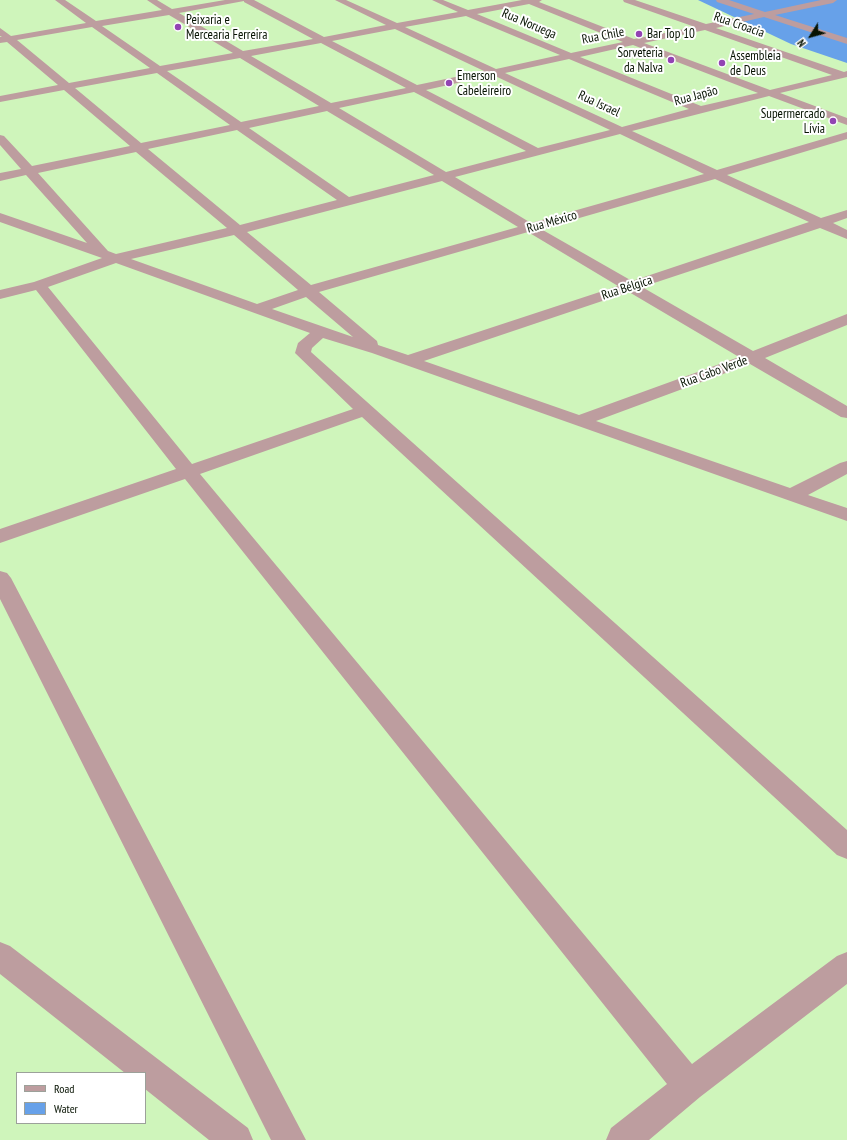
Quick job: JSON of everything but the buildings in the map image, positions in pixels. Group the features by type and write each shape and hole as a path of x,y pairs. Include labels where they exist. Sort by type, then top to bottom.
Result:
{"street":[{"path":"59,0 346,201"},
{"path":"151,0 530,228 847,413"},
{"path":"3,36 93,24 240,0"},
{"path":"247,0 536,152"},
{"name":"Rua Israel","path":"339,0 496,71 847,236"},
{"name":"Rua Noruega","path":"436,0 700,110"},
{"path":"0,99 531,0 635,43 847,122"},
{"name":"Rua Croacia","path":"627,0 845,74"},
{"path":"720,0 847,41"},
{"name":"Rua Chile","path":"0,176 139,148 833,0"},
{"path":"3,36 238,230 378,350"},
{"name":"Rua Japão","path":"0,295 40,285 110,256 238,230 768,92 845,74"},
{"name":"Rua México","path":"258,309 308,291 717,174 847,135"},
{"path":"0,138 110,256"},
{"name":"Rua Bélgica","path":"407,361 847,214"},
{"path":"0,218 321,332 378,350 847,515"},
{"path":"40,285 188,471 689,1086"},
{"name":"Rua Cabo Verde","path":"579,421 753,357 847,319"},
{"path":"321,332 304,346 303,352 310,360 847,847"},
{"path":"0,536 366,410"},
{"path":"792,495 847,468"},
{"path":"0,578 289,1140"},
{"path":"0,956 236,1140"},
{"path":"623,1140 689,1086 847,966"}],"water":[{"path":"698,0 847,0 847,63 791,44"}],"place":[{"name":"Peixaria e Mercearia Ferreira","path":"178,27"},
{"name":"Bar Top 10","path":"639,34"},
{"name":"Sorveteria da Nalva","path":"671,60"},
{"name":"Assembleia de Deus","path":"722,63"},
{"name":"Emerson Cabeleireiro","path":"449,83"},
{"name":"Supermercado Lívia","path":"833,121"}]}
